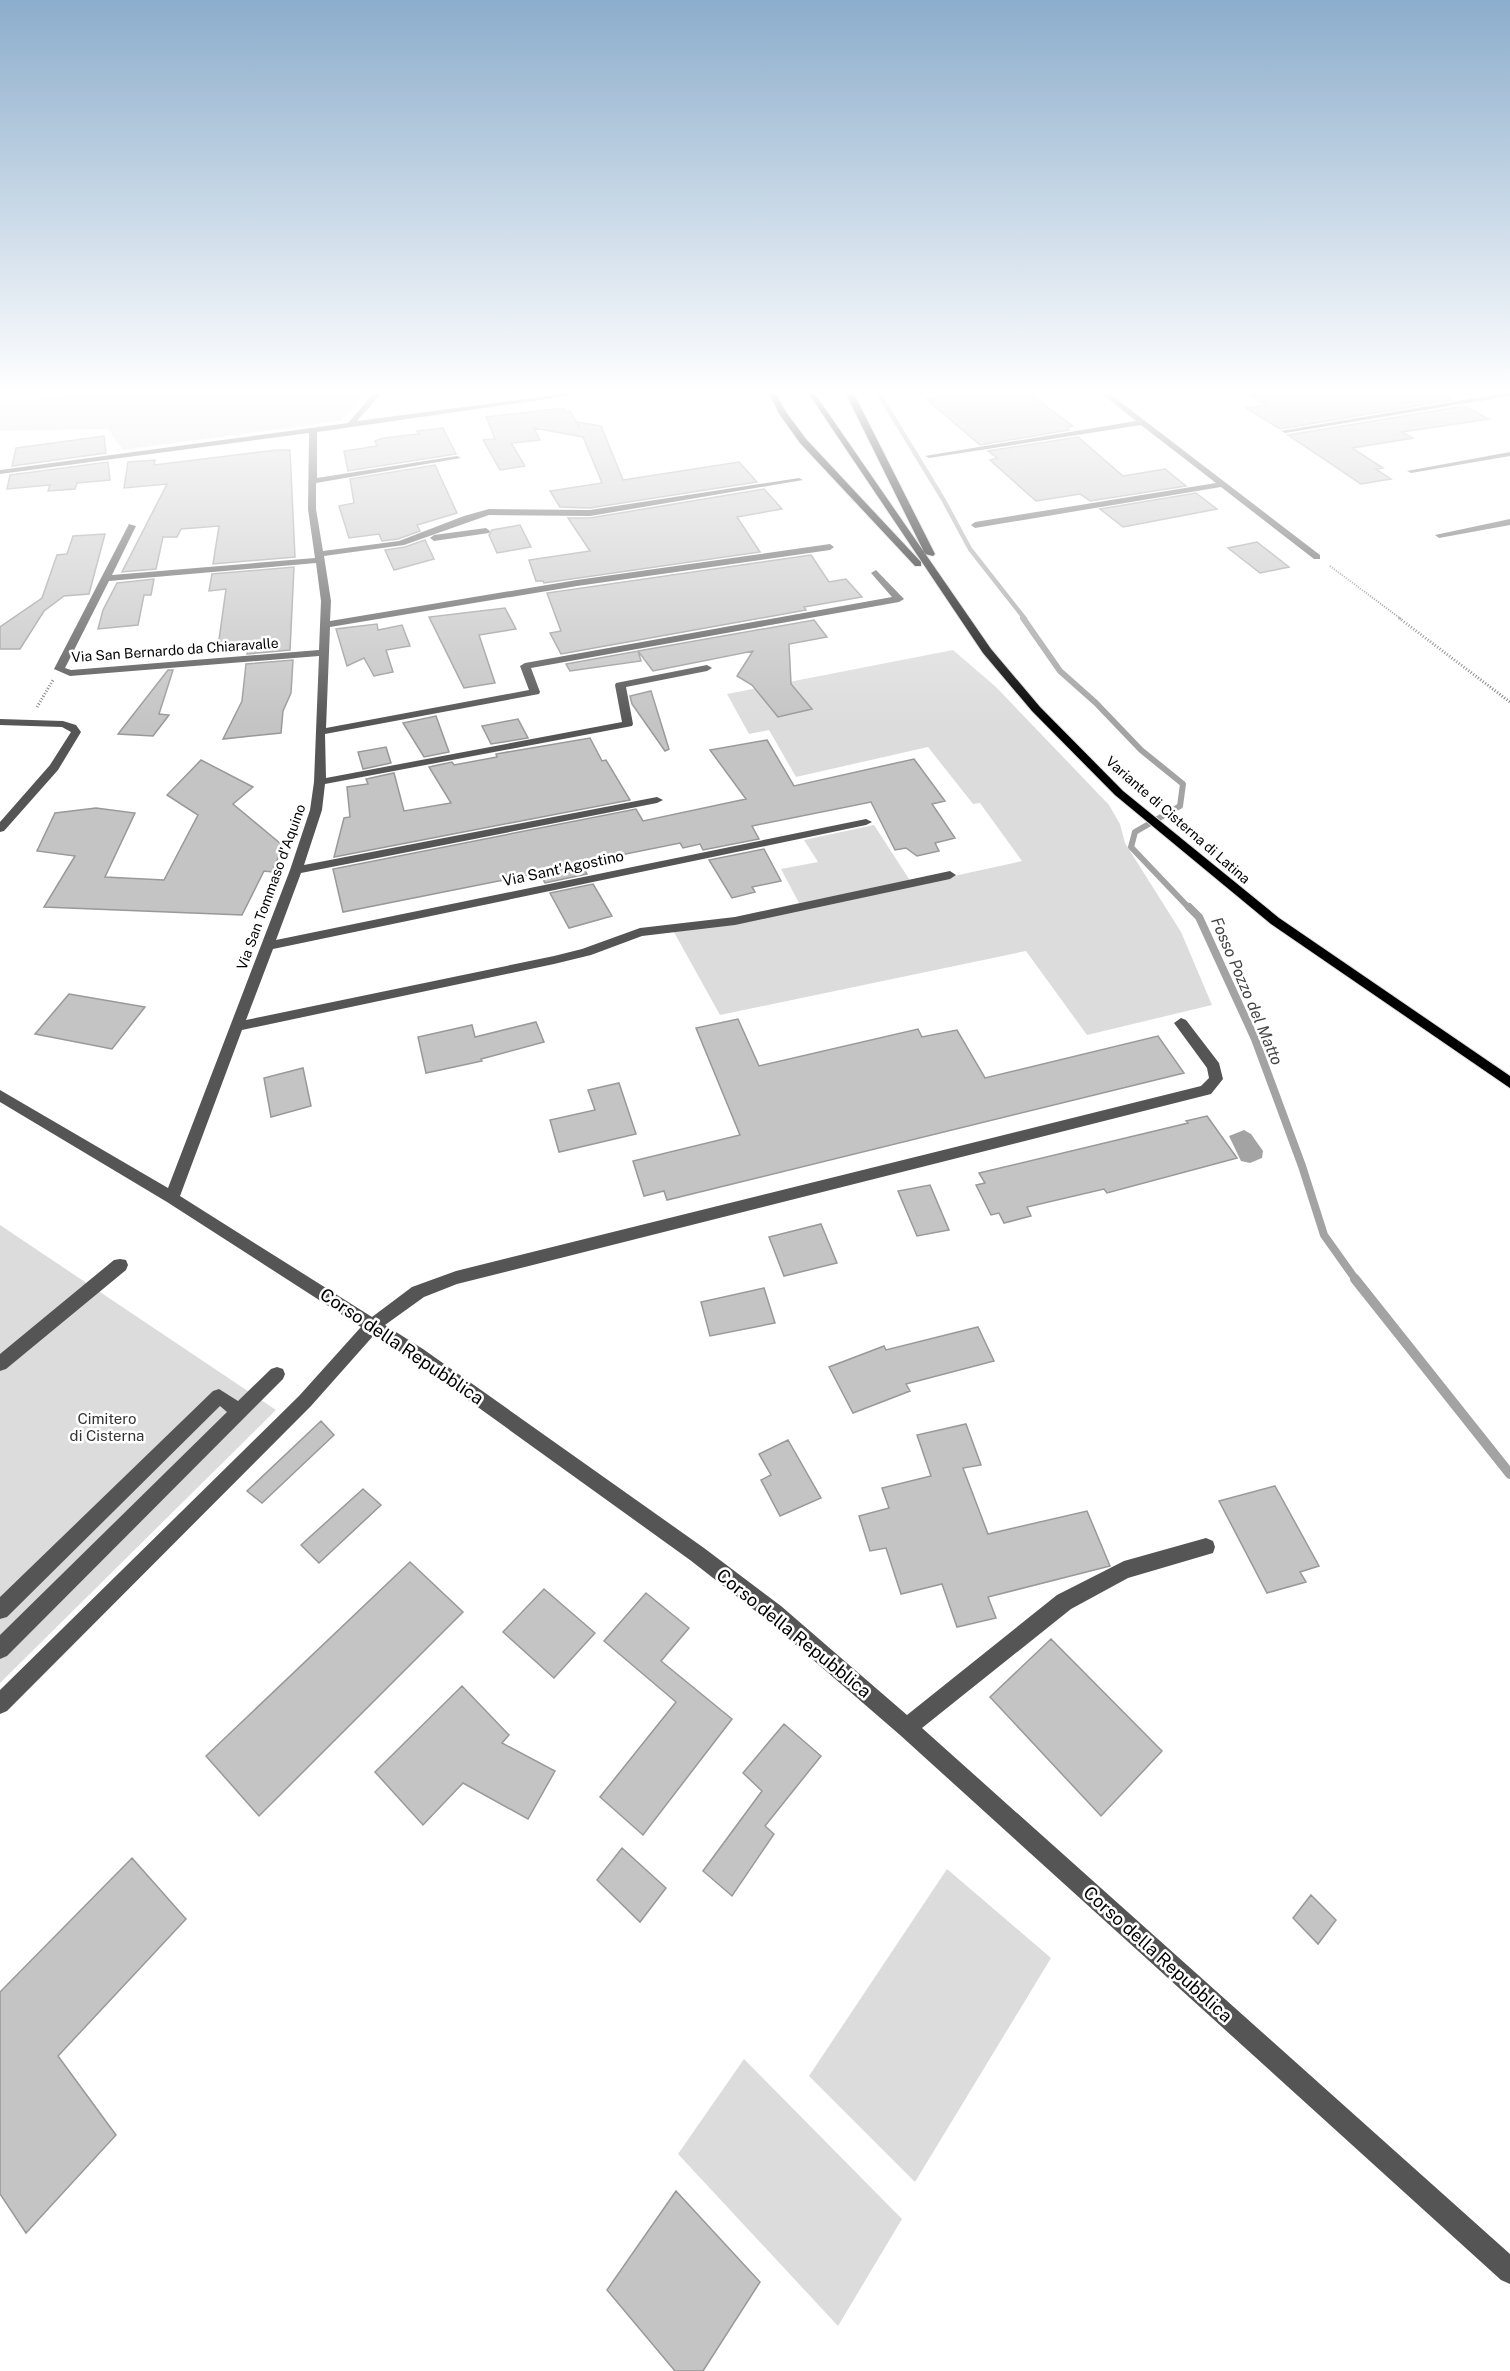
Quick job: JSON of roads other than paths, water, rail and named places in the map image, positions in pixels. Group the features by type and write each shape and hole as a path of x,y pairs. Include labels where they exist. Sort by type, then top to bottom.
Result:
{"main road":[{"path":"863,505 950,597"},
{"name":"Variante di Cisterna di Latina","path":"887,505 987,651 1036,709 1119,793 1292,933 1510,1083"},
{"path":"905,505 950,597"}],"street":[{"name":"Via San Tommaso d'Aquino","path":"172,1198 296,870 316,810 320,782 326,601 312,505"},
{"path":"401,543 486,512 541,511 566,515 643,505"},
{"path":"975,525 1098,505"},
{"path":"1250,505 1317,557"},
{"path":"1439,535 1510,522"},
{"name":"Via San Bernardo da Chiaravalle","path":"132,526 59,669 70,673 325,652"},
{"path":"106,578 319,557 486,531"},
{"path":"326,625 577,583 830,547"},
{"path":"320,732 535,692 525,666 899,599 876,573"},
{"path":"320,782 628,724 620,685 707,668"},
{"path":"0,722 68,725 76,732 72,742 46,776 0,829"},
{"path":"296,870 657,800"},
{"name":"Via Sant'Agostino","path":"266,946 866,822"},
{"path":"236,1027 561,959 640,932 735,921 950,875"},
{"path":"0,1704 305,1401 356,1342 390,1310 418,1292 456,1278 1206,1090 1216,1079 1214,1067 1181,1023"},
{"name":"Corso della Repubblica","path":"0,1095 172,1198 374,1325 492,1406 736,1583 807,1640 907,1728 1510,2271"},
{"path":"0,1364 120,1265"},
{"path":"0,1649 277,1374"},
{"path":"0,1610 219,1396 240,1412"},
{"path":"907,1728 1064,1602 1124,1570 1206,1547"}],"waterway":[{"name":"Fosso Pozzo del Matto","path":"946,505 970,549 1025,619"},
{"name":"Fosso Pozzo del Matto","path":"1023,618 1060,671 1096,703 1141,750 1183,784 1180,806 1135,832 1131,847 1190,909"},
{"name":"Fosso Pozzo del Matto","path":"1189,907 1199,917 1255,1039 1302,1166 1324,1235 1356,1280"},
{"name":"Fosso Pozzo del Matto","path":"1355,1279 1510,1474"}],"park label":[{"name":"Cimitero di Cisterna","path":"107,1426"}]}
